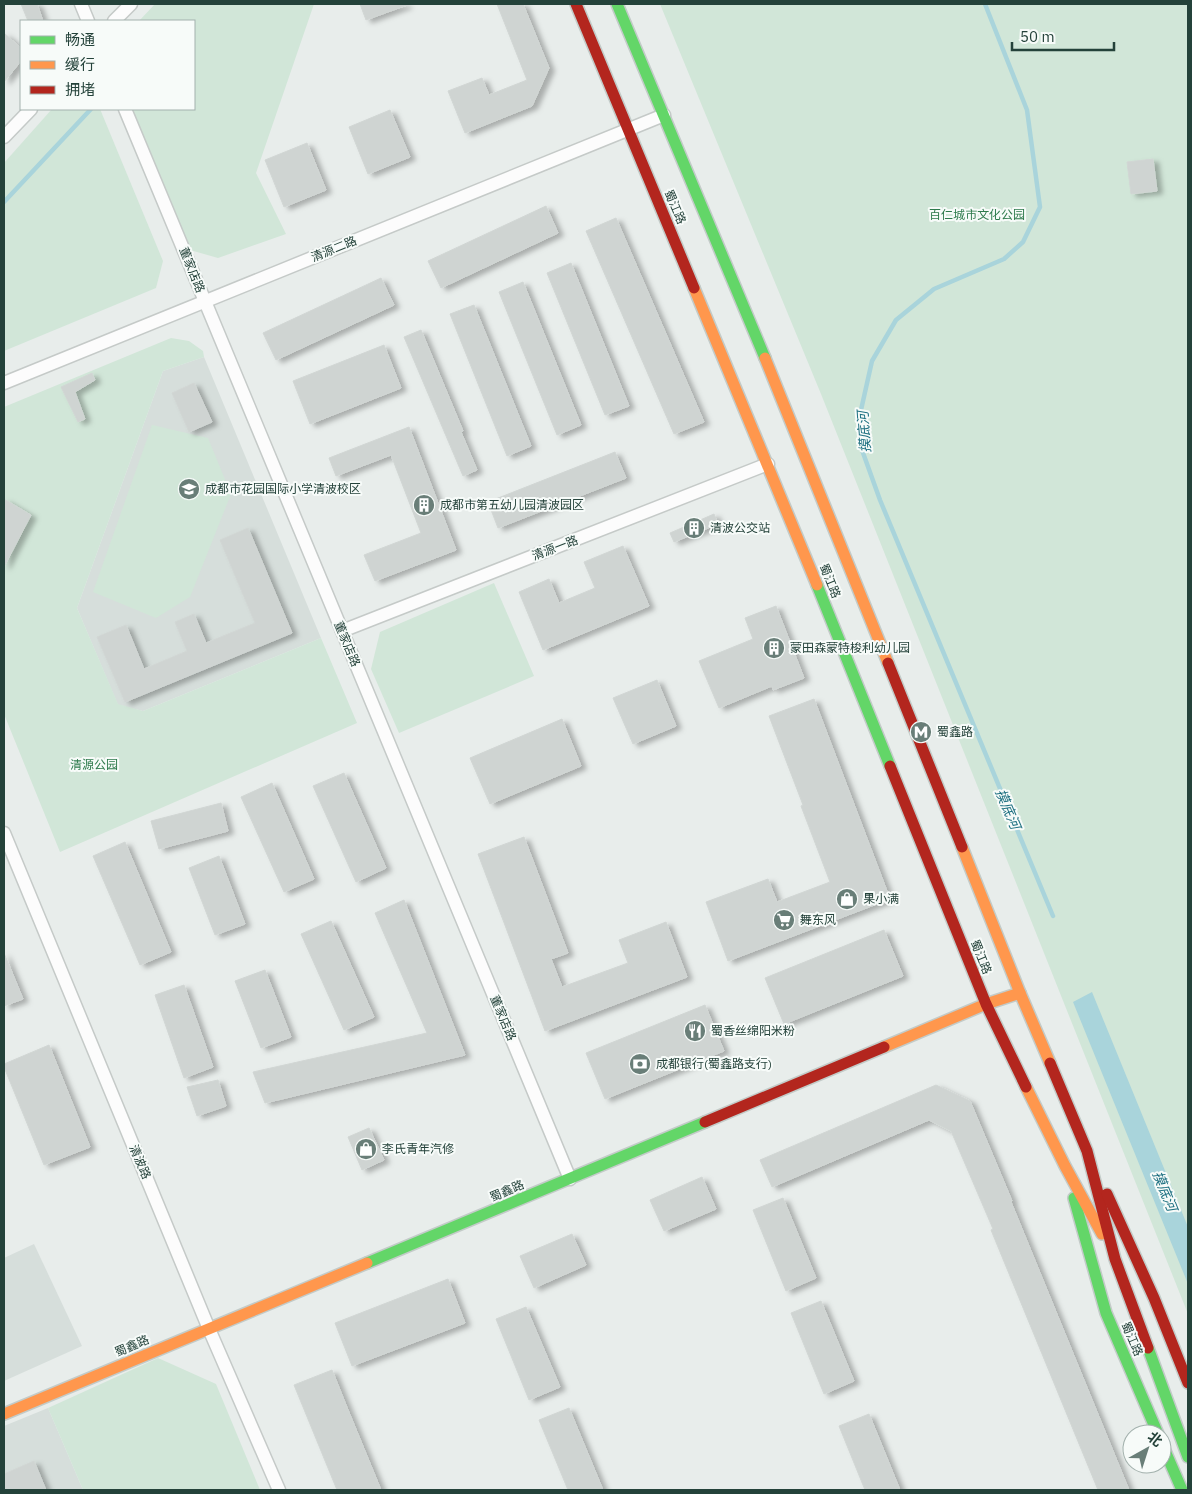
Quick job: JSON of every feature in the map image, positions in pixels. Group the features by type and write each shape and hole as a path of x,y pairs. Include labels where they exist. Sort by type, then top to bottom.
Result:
{"street":[{"path":"81,4 88,20"},
{"path":"115,20 131,4"},
{"name":"蜀江路","path":"576,4 768,464 986,1004 1065,1166 1115,1259"},
{"name":"蜀江路","path":"617,4 782,397 1020,993 1087,1151 1154,1298 1188,1383"},
{"path":"4,137 30,110"},
{"name":"董家店路","path":"125,110 570,1179"},
{"name":"清源二路","path":"4,383 664,115"},
{"name":"清源一路","path":"342,631 768,464"},
{"name":"清波路","path":"4,834 209,1329 279,1490"},
{"name":"蜀鑫路","path":"4,1414 986,1004 1020,993"},
{"name":"蜀江路","path":"1087,1151 1115,1259 1188,1457"},
{"name":"蜀江路","path":"1065,1166 1106,1313 1154,1424"},
{"path":"1172,1467 1182,1490"}],"shaded area":[{"name":"成都市花园国际小学清波校区","path":"204,357 321,638 143,711 118,705 77,608 163,371"},
{"path":"34,1244 82,1346 4,1381 4,1258"},
{"path":"48,1408 83,1490 4,1490 4,1426"}],"green space":[{"path":"155,4 314,4 256,173 286,234 218,258 190,250 132,110 195,110 195,20 140,20"},
{"name":"百仁城市文化公园","path":"660,4 1188,4 1188,1314 821,394"},
{"path":"51,110 100,110 163,261 156,288 4,351 4,163"},
{"name":"清源公园","path":"171,338 189,341 203,351 204,357 163,371 77,608 118,704 143,711 321,638 357,723 60,852 4,714 4,407"},
{"path":"152,425 208,438 231,494 190,597 156,618 93,592"},
{"path":"494,583 534,676 399,733 371,669 380,632"},
{"path":"158,1358 216,1384 260,1490 83,1490 48,1408"}],"water":[{"path":"1092,992 1188,1227 1188,1284 1073,1002"}],"building":[{"path":"21,4 37,4 43,20 28,20"},
{"path":"360,4 406,4 407,5 366,20"},
{"path":"497,4 523,4 549,68 532,106 465,133 448,91 482,78 489,95 527,80"},
{"path":"4,33 20,47 20,62 4,82"},
{"path":"390,110 410,157 368,174 349,127"},
{"path":"307,143 326,190 284,207 265,160"},
{"path":"1153,159 1157,191 1131,194 1127,162"},
{"path":"546,206 558,233 441,288 428,261"},
{"path":"616,218 704,422 674,434 586,231"},
{"path":"571,263 629,406 605,415 547,273"},
{"path":"381,278 394,305 276,360 263,333"},
{"path":"523,282 581,425 557,435 499,292"},
{"path":"474,305 531,446 507,456 450,314"},
{"path":"421,330 477,470 463,476 404,337"},
{"path":"384,345 401,388 310,424 293,381"},
{"path":"92,373 95,380 75,392 85,419 78,422 61,387"},
{"path":"194,383 212,422 189,432 172,393"},
{"name":"成都市第五幼儿园清波园区","path":"409,427 456,550 375,581 364,555 421,533 391,455 336,476 329,458"},
{"path":"615,452 626,478 498,528 488,502"},
{"path":"4,499 31,515 4,567"},
{"name":"清波公交站","path":"714,514 718,524 674,542 670,533"},
{"path":"248,528 292,633 125,702 97,637 126,625 144,669 187,651 175,622 194,614 206,643 255,623 220,540"},
{"path":"623,546 649,606 543,650 519,592 549,579 559,603 595,588 584,562"},
{"path":"776,606 804,678 773,690 772,686 719,708 699,661 753,639 745,618"},
{"path":"657,680 676,726 633,744 613,698"},
{"path":"814,699 890,899 728,961 706,902 768,879 777,902 830,882 769,716"},
{"path":"562,719 581,766 490,804 470,758"},
{"path":"344,773 386,868 356,882 313,786"},
{"path":"272,783 314,879 284,892 241,797"},
{"path":"221,803 228,831 159,849 151,821"},
{"path":"524,837 568,953 551,959 562,987 628,963 619,940 666,922 687,977 545,1031 478,854"},
{"path":"125,842 171,952 140,965 93,856"},
{"path":"219,856 245,924 215,935 189,868"},
{"path":"404,900 465,1055 265,1103 253,1072 427,1033 375,913"},
{"path":"331,921 374,1017 344,1030 301,934"},
{"path":"884,930 903,976 784,1024 765,978"},
{"path":"4,953 23,999 4,1006"},
{"path":"265,970 291,1037 261,1048 235,981"},
{"path":"184,985 213,1067 184,1078 155,995"},
{"path":"705,1005 724,1051 605,1099 586,1053"},
{"path":"49,1045 90,1147 44,1165 4,1064"},
{"path":"218,1080 226,1106 197,1116 187,1087"},
{"path":"936,1085 970,1101 1129,1490 1098,1490 991,1230 993,1229 951,1131 929,1120 772,1187 760,1160"},
{"name":"李氏青年汽修","path":"369,1128 384,1160 362,1170 348,1137"},
{"path":"702,1177 716,1209 664,1231 650,1200"},
{"path":"783,1198 816,1278 786,1291 753,1210"},
{"path":"572,1234 586,1265 534,1288 520,1256"},
{"path":"448,1279 465,1323 352,1366 335,1323"},
{"path":"821,1301 854,1381 824,1394 791,1313"},
{"path":"526,1307 560,1387 529,1400 496,1319"},
{"path":"332,1370 381,1490 337,1490 294,1385"},
{"path":"569,1408 603,1490 568,1490 539,1420"},
{"path":"869,1414 900,1490 865,1490 839,1426"},
{"path":"34,1461 46,1490 4,1490 4,1474"}],"waterway":[{"name":"摸底河","path":"985,4 1027,110 1040,207 1023,242 1004,259 934,289 896,320 872,361 861,410 862,450 880,500 1053,916"},
{"path":"4,202 90,110"}],"traffic: fast":[{"path":"617,4 765,358"},
{"path":"817,585 890,766"},
{"path":"367,1263 705,1122"},
{"path":"1074,1198 1106,1313 1154,1424"},
{"path":"1148,1348 1188,1457"},
{"path":"1172,1467 1182,1490"}],"traffic: slow":[{"path":"694,288 817,585"},
{"path":"765,358 888,663"},
{"path":"962,847 1050,1063"},
{"path":"884,1047 986,1004 1020,993"},
{"path":"1026,1087 1065,1166 1102,1234"},
{"path":"4,1414 367,1263"}],"traffic: jam":[{"path":"576,4 694,288"},
{"path":"888,663 962,847"},
{"path":"890,766 986,1004 1026,1087"},
{"path":"705,1122 884,1047"},
{"path":"1050,1063 1087,1151 1115,1259 1148,1348"},
{"path":"1107,1194 1154,1298 1188,1383"}],"place":[{"name":"成都市花园国际小学清波校区","path":"189,489"},
{"name":"成都市第五幼儿园清波园区","path":"424,505"},
{"name":"清波公交站","path":"694,528"},
{"name":"蒙田森蒙特梭利幼儿园","path":"774,648"},
{"name":"蜀鑫路","path":"921,732"},
{"name":"果小满","path":"847,899"},
{"name":"舞东风","path":"784,920"},
{"name":"蜀香丝绵阳米粉","path":"695,1031"},
{"name":"成都银行(蜀鑫路支行)","path":"640,1064"},
{"name":"李氏青年汽修","path":"366,1149"}]}
